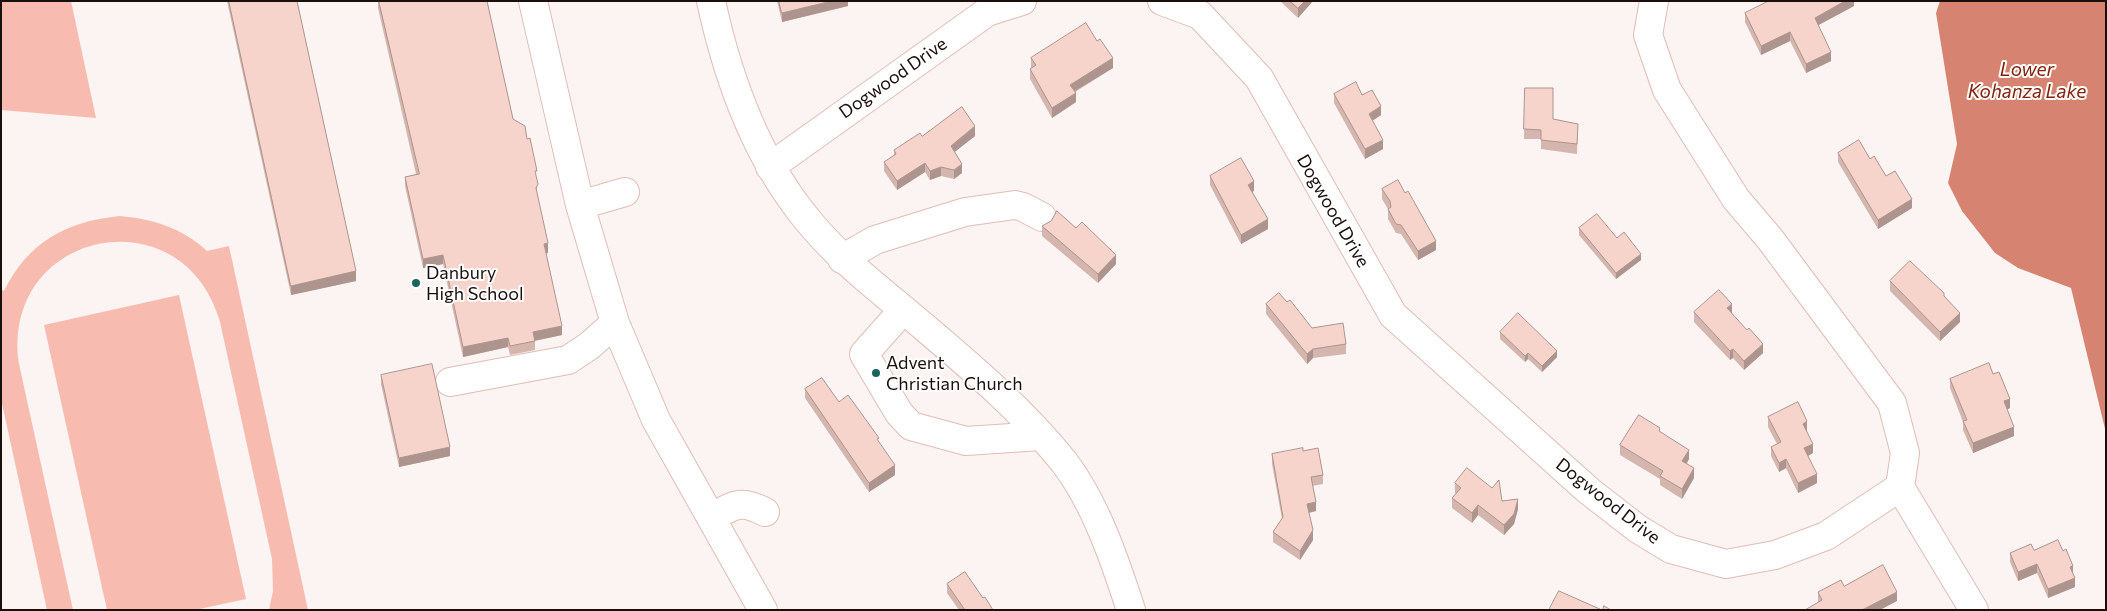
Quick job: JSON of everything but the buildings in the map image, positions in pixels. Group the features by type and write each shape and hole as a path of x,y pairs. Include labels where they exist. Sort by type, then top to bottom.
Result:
{"street":[{"path":"532,1 580,205 615,323 656,420 763,610"},
{"path":"711,1 727,58 746,114 770,167 802,213 842,259 1022,413 1065,464 1097,518 1120,573 1131,610"},
{"name":"Dogwood Drive","path":"770,167 987,12 1022,1"},
{"name":"Dogwood Drive","path":"1162,1 1200,16 1258,78 1393,314 1589,491 1638,529 1671,550 1726,564 1775,555 1826,536 1900,487"},
{"path":"1654,1 1648,34 1667,90 1736,199 1770,239 1892,403 1904,453 1900,487 1974,610"},
{"path":"580,205 625,192"},
{"path":"842,259 875,240 965,212 1015,205 1023,206 1042,217"},
{"path":"903,310 864,354 899,413 911,426 966,441 1041,436"},
{"path":"450,382 568,360 589,346 615,323"},
{"path":"711,518 737,504 751,505 766,512"}],"shaded area":[{"path":"1,1 71,1 96,118 1,110"},
{"path":"120,216 155,222 166,226 188,236 207,251 229,246 308,610 269,610 273,591 272,559 220,322 200,281 170,255 135,243 99,244 64,258 37,283 21,318 19,364 73,610 47,610 1,399 1,289 4,291 25,259 51,237 83,223"},
{"path":"179,295 246,599 195,610 107,610 44,325"}],"water":[{"name":"Lower Kohanza Lake","path":"1940,1 2106,1 2106,433 2071,288 2018,268 1995,253 1962,211 1948,183 1957,144 1936,13"}],"place":[{"name":"Danbury High School","path":"416,283"},
{"name":"Advent Christian Church","path":"876,373"}]}
